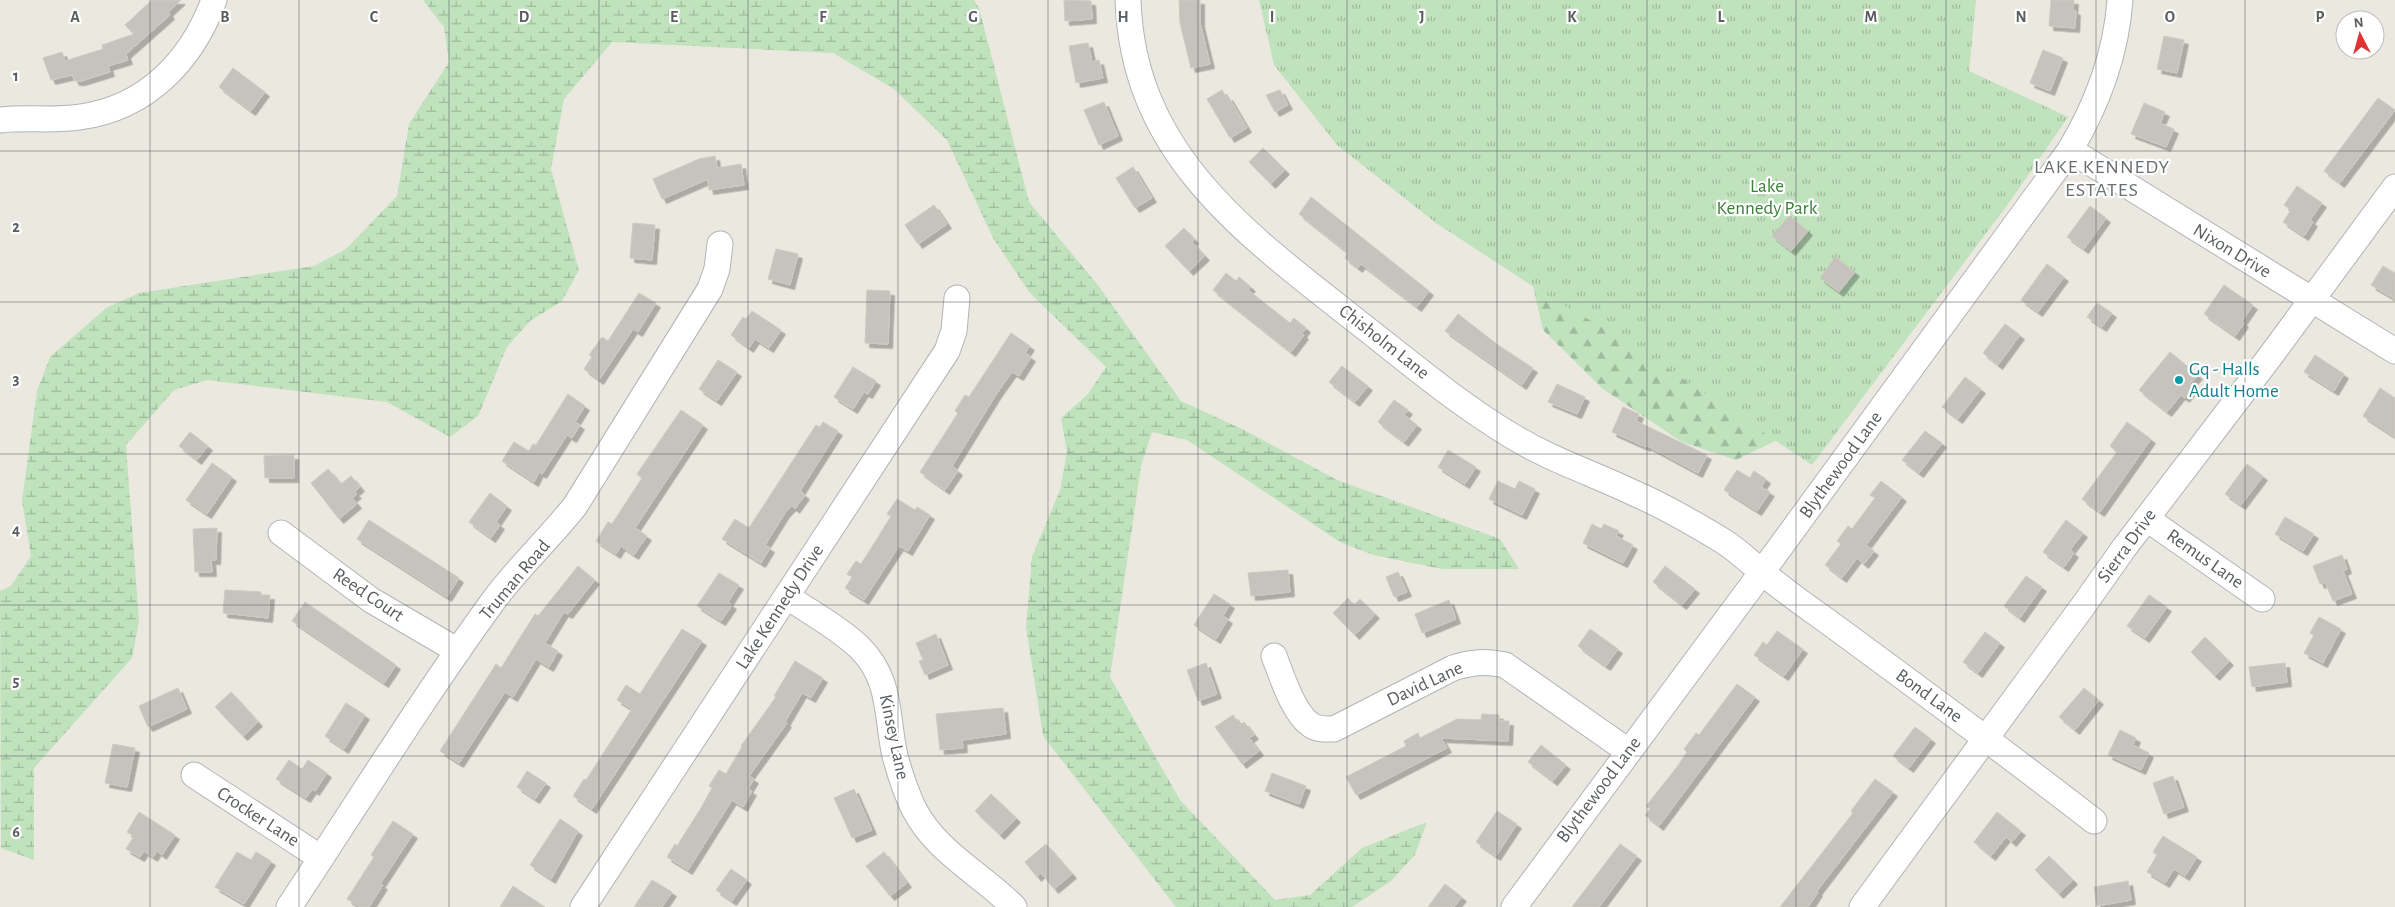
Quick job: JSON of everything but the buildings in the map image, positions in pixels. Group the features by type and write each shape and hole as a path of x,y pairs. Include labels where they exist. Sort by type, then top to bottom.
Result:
{"street":[{"path":"0,120 80,117 100,113 138,96 163,78 188,53 200,34 214,0"},
{"name":"Chisholm Lane","path":"1128,0 1128,16 1136,61 1144,88 1161,126 1175,151 1198,183 1225,212 1288,267 1414,367 1467,406 1512,436 1544,454 1639,495 1725,542 1762,572"},
{"name":"Blythewood Lane","path":"1514,907 1762,572 2070,150 2088,121 2112,59 2120,0"},
{"name":"Nixon Drive","path":"2070,150 2395,351"},
{"name":"Sierra Drive","path":"1862,907 2147,519 2395,188"},
{"name":"Truman Road","path":"289,907 492,602 551,537 575,506 710,288 717,269 720,244"},
{"name":"Lake Kennedy Drive","path":"583,907 788,597 947,351 954,331 957,298"},
{"name":"Remus Lane","path":"2147,519 2262,599"},
{"name":"Reed Court","path":"281,534 371,600 458,651"},
{"name":"Bond Lane","path":"1762,572 1986,738 2094,821"},
{"name":"Kinsey Lane","path":"788,597 842,633 859,647 871,661 882,680 888,701 895,756 915,810 928,832 945,850 1014,907"},
{"name":"David Lane","path":"1274,656 1285,686 1304,719 1312,726 1323,730 1334,729 1453,668 1470,663 1488,662 1505,665 1628,751"},
{"name":"Crocker Lane","path":"194,775 322,858"}],"green space":[{"path":"423,0 974,0 979,8 1029,202 1097,284 1181,401 1244,430 1337,480 1500,539 1519,569 1442,569 1373,555 1340,542 1187,440 1152,432 1141,466 1110,677 1180,800 1275,900 1310,895 1362,848 1427,822 1415,855 1391,881 1352,907 1176,907 1043,736 1026,627 1032,557 1060,490 1067,452 1061,418 1087,395 1106,367 1029,292 993,238 947,140 894,89 833,53 612,42 564,99 551,169 579,270 562,301 530,321 507,347 478,416 450,437 387,402 207,380 174,390 126,445 139,621 132,658 34,768 34,860 1,848 0,591 11,586 31,556 22,501 37,391 50,357 106,308 139,293 314,266 346,249 397,196 409,124 449,62 444,27"},
{"name":"Lake Kennedy Park","path":"1259,0 1976,0 1969,71 2068,117 2011,200 1812,465 1637,348 1537,289 1436,223 1337,145 1274,65"},
{"path":"1531,277 1777,440 1736,460 1682,442 1603,389 1543,330"}],"place":[{"name":"Gq - Halls Adult Home","path":"2179,380"}],"district":[{"name":"LAKE KENNEDY ESTATES","path":"2102,178"}]}
